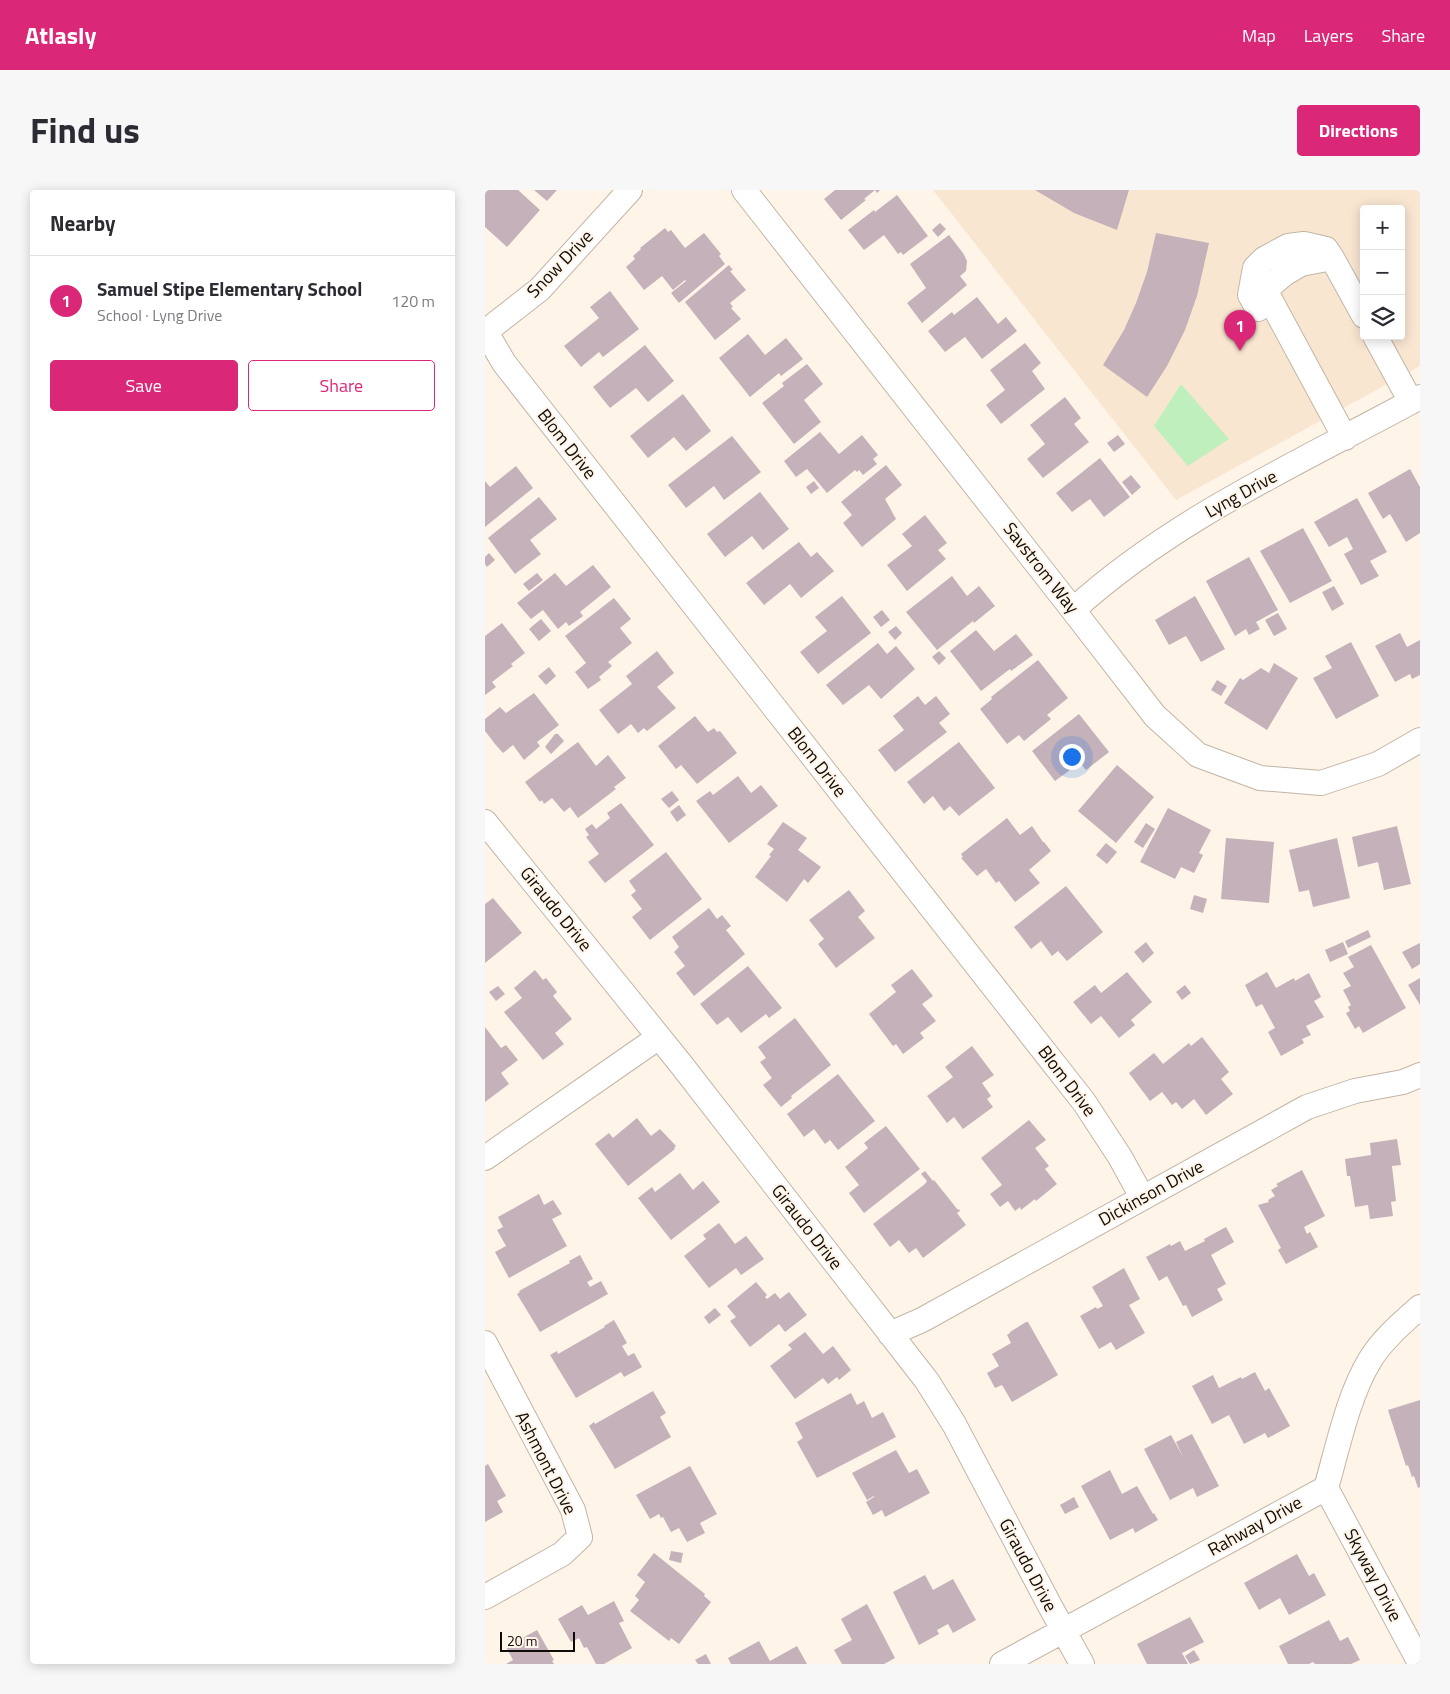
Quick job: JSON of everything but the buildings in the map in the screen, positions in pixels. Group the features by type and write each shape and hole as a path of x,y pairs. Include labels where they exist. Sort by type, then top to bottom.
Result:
{"street":[{"name":"Snow Drive","path":"485,332 540,289 630,190"},
{"name":"Savstrom Way","path":"744,190 1155,716 1198,755 1260,778 1321,783 1378,764 1420,740"},
{"path":"1338,441 1250,296 1255,268 1264,259 1288,246 1304,244 1326,249 1360,309"},
{"name":"Blom Drive","path":"485,332 503,363 1084,1102 1120,1156 1142,1197"},
{"path":"1378,340 1416,400"},
{"name":"Lyng Drive","path":"1073,610 1099,586 1154,545 1211,509 1416,400"},
{"name":"Giraudo Drive","path":"485,822 659,1037 927,1381 954,1424 1082,1664"},
{"path":"485,1158 659,1037"},
{"name":"Dickinson Drive","path":"890,1334 923,1320 1307,1107 1355,1091 1403,1082 1420,1076"},
{"path":"1326,1488 1356,1386 1371,1359 1390,1336 1420,1307"},
{"name":"Ashmont Drive","path":"485,1343 573,1510 580,1537 562,1554 485,1597"},
{"name":"Rahway Drive","path":"1002,1664 1326,1488"},
{"name":"Skyway Drive","path":"1326,1488 1420,1663"}],"shaded area":[{"path":"933,190 1420,190 1420,366 1176,500"}],"green space":[{"path":"1181,384 1229,439 1188,466 1154,426"}],"place":[{"name":"Samuel Stipe Elementary School","path":"1240,351"}]}
